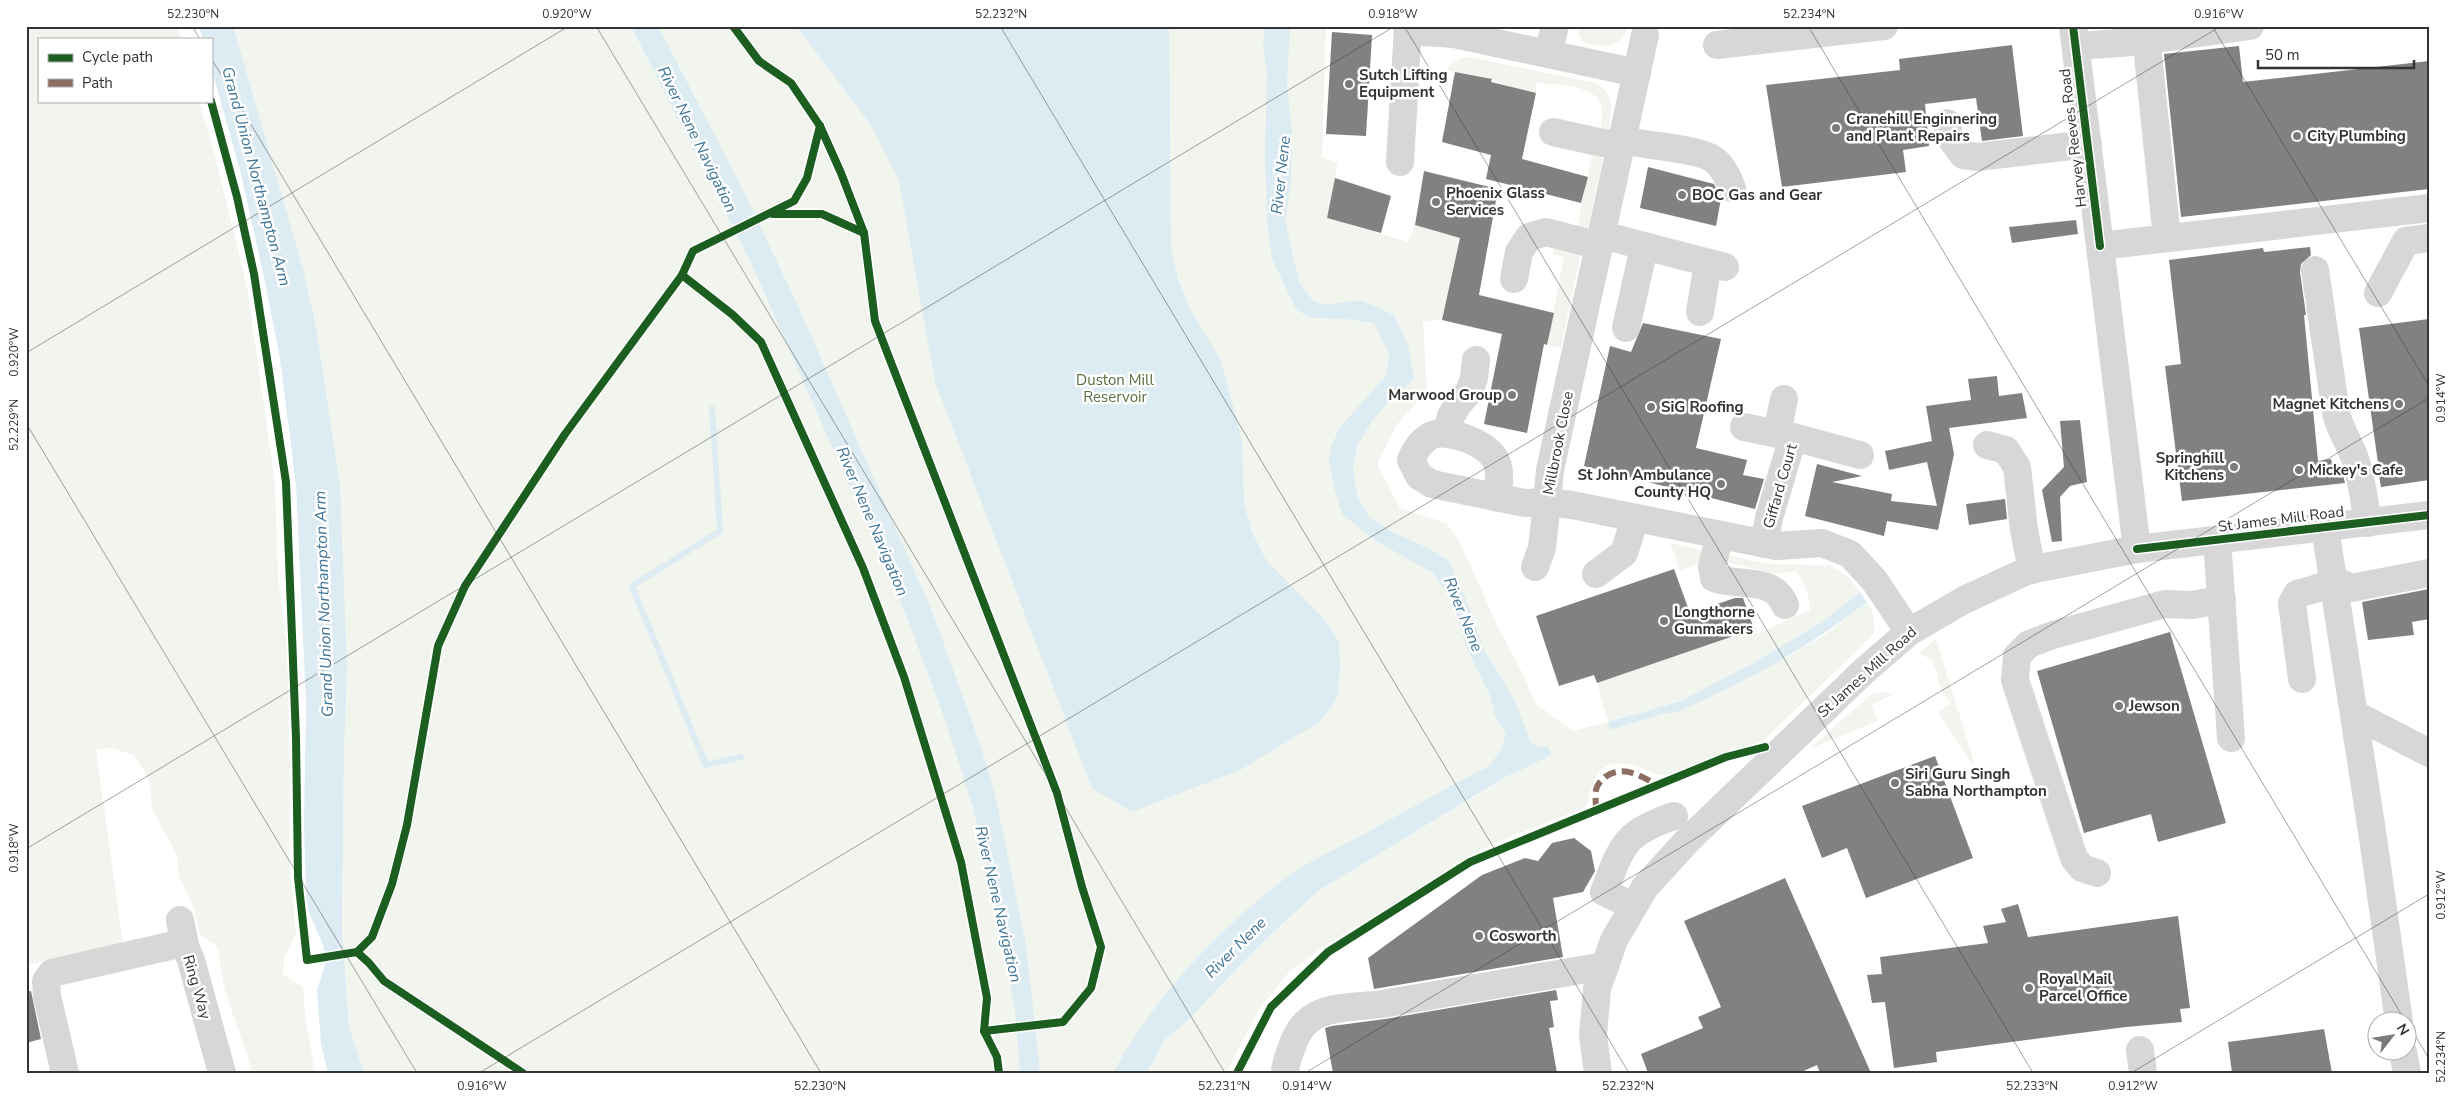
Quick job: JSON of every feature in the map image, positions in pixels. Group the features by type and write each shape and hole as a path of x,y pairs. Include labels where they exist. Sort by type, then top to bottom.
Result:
{"street":[{"path":"1548,54 1555,26"},
{"path":"1717,45 1884,26"},
{"path":"2075,36 2250,26"},
{"path":"1400,162 1408,28 1454,34 1637,74"},
{"path":"2146,33 2167,238"},
{"name":"Millbrook Close","path":"1645,36 1550,470 1547,502 1776,546 1822,543 1850,554 1874,580 1910,632"},
{"name":"Harvey Reeves Road","path":"2075,36 2137,550"},
{"path":"1947,123 1949,136 1964,155 1978,157 2088,144"},
{"path":"1553,132 1603,143 1622,142 1699,154 1712,158 1721,166 1732,188"},
{"path":"2100,246 2429,208"},
{"path":"1514,278 1519,252 1529,237 1546,232 1644,247 1717,265 1700,312"},
{"path":"2378,293 2406,241 2429,238"},
{"path":"1626,328 1644,247"},
{"path":"2315,270 2336,413 2340,430 2346,437 2355,459 2368,522"},
{"path":"1447,433 1451,416 1458,404 1470,392 1476,360"},
{"path":"1744,427 1785,435 1784,398"},
{"path":"1498,498 1497,462 1487,449 1472,441 1447,433 1431,436 1415,450 1411,460 1419,476 1432,484 1498,498 1525,503 1547,502 1542,548 1535,567"},
{"name":"Giffard Court","path":"1764,544 1785,435 1860,455"},
{"path":"1987,446 2006,450 2017,468 2024,530 2032,570"},
{"name":"St James Mill Road","path":"1598,1073 1593,1035 1597,989 1614,940 1645,888 1687,841 1864,671 1910,632 1964,600 2032,570 2137,550 2429,515"},
{"path":"1596,574 1624,553 1635,518"},
{"path":"2324,528 2329,566 2334,580 2398,1012"},
{"path":"1720,535 1712,566 1714,578 1723,581 1772,587 1781,595 1785,605"},
{"path":"2217,540 2231,738"},
{"path":"2334,580 2351,588 2429,573"},
{"path":"2302,679 2292,603 2297,594 2325,586 2334,580"},
{"path":"2097,873 2082,868 2074,858 2015,680 2017,656 2029,644 2113,616 2165,604 2193,605 2222,599"},
{"path":"2354,714 2429,753"},
{"path":"1633,906 1604,892 1617,857 1633,834 1674,816"},
{"name":"Ring Way","path":"26,979 174,944 183,933 222,1073"},
{"path":"1285,1073 1294,1042 1302,1026 1310,1017 1323,1012 1346,1006 1382,1004 1605,966"},
{"path":"52,973 46,981 47,996 65,1073"}],"green space":[{"path":"29,26 177,26 181,38 38,38 38,102 199,102 214,152 247,287 275,482 278,577 287,649 290,768 289,855 296,934 284,958 283,974 303,988 305,1015 315,1073 253,1073 225,991 217,946 200,934 193,906 179,876 177,855 152,809 149,779 134,755 112,748 96,750 123,944 26,965 26,47"},
{"path":"215,26 1326,26 1322,157 1338,163 1327,218 1408,242 1415,225 1446,234 1459,180 1472,184 1442,320 1423,321 1427,390 1396,426 1377,464 1400,508 1446,523 1459,540 1496,623 1525,678 1535,703 1573,731 1608,722 1677,712 1778,662 1823,636 1867,602 1874,617 1874,634 1763,741 1666,775 1654,774 1637,766 1625,764 1608,766 1597,776 1588,804 1579,810 1492,844 1326,945 1289,972 1259,1009 1226,1073 1147,1073 1165,1040 1186,1022 1267,938 1318,891 1515,772 1310,880 1129,1073 364,1073 349,1027 342,929 347,669"},
{"path":"1579,26 1629,26 1625,34 1616,43 1604,46 1582,42 1579,35"},
{"path":"1470,57 1596,83 1607,93 1611,104 1608,130 1601,128 1602,109 1599,100 1593,94 1584,90 1564,85 1536,83 1536,93 1507,86 1492,79 1447,70 1457,60"},
{"path":"1592,155 1603,158 1587,232 1577,228"},
{"path":"1554,249 1575,252 1580,256 1561,348 1547,345 1564,257 1553,254"},
{"path":"1670,543 1705,551 1700,563 1680,571"},
{"path":"1723,554 1768,564 1830,565 1848,577 1860,592 1822,622 1753,663 1681,701 1608,722 1597,683 1754,629 1758,634 1810,610 1806,589 1796,571 1775,574 1726,562"},
{"path":"1936,639 1975,765 1972,764 1938,712 1951,703 1939,684 1934,664 1931,660 1918,654"},
{"path":"1884,692 1892,695 1871,705 1878,721 1811,748 1870,695"}],"water":[{"name":"Grand Union Northampton Arm","path":"199,26 233,26 303,269 316,327 340,486 347,669 342,929 349,1027 364,1073 328,1073 321,1044 317,990 326,962 323,945 309,913 306,894 304,826 306,702 296,485 280,359 264,277 241,174 212,71 212,38 203,38"},
{"name":"River Nene Navigation","path":"631,26 658,26 742,188 799,308 932,611 981,747 995,795 1026,944 1040,1073 1020,1073 1015,1010 997,912 974,810 944,717 906,615 753,267"},
{"name":"Duston Mill Reservoir","path":"796,26 1169,26 1171,249 1178,279 1193,315 1220,358 1242,440 1244,504 1253,534 1266,560 1323,618 1339,642 1340,670 1338,693 1331,708 1319,722 1242,769 1132,812 1092,788 935,382 899,180 871,125"},
{"name":"River Nene","path":"1265,26 1290,26 1287,85 1292,134 1291,182 1285,221 1299,282 1314,302 1326,305 1361,300 1394,315 1408,344 1414,379 1391,399 1374,418 1357,446 1353,467 1357,496 1369,517 1394,533 1430,549 1449,561 1472,614 1482,646 1516,702 1530,742 1540,748 1548,746 1551,755 1504,778 1318,891 1267,938 1186,1022 1165,1040 1147,1073 1113,1073 1147,1019 1167,993 1210,944 1258,900 1301,867 1489,766 1501,750 1506,733 1495,716 1491,698 1466,646 1452,600 1433,573 1376,541 1342,514 1329,460 1332,445 1340,427 1386,376 1389,354 1374,323 1346,319 1310,318 1296,309 1272,259 1267,219 1265,155 1267,74 1263,46"},
{"path":"1860,592 1867,602 1845,619 1776,663 1728,689 1677,712 1662,714 1610,730 1608,722 1681,701 1753,663 1822,622"}],"building":[{"name":"Sutch Lifting Equipment","path":"1332,32 1372,35 1366,136 1326,134"},
{"path":"2012,45 2023,136 1982,141 1976,98 1925,104 1929,146 1903,150 1906,172 1782,187 1766,85 1900,70 1899,59"},
{"name":"City Plumbing","path":"2239,46 2243,82 2429,61 2429,189 2181,217 2164,54"},
{"path":"1455,72 1492,79 1491,82 1536,93 1522,159 1588,177 1581,203 1486,179 1491,155 1442,142"},
{"name":"BOC Gas and Gear","path":"1648,167 1714,184 1721,199 1716,226 1640,208"},
{"path":"1424,171 1498,189 1479,295 1554,313 1547,345 1544,344 1527,433 1484,424 1502,334 1442,320 1460,238 1415,225"},
{"path":"1335,178 1391,196 1381,233 1327,218"},
{"path":"2076,220 2078,234 2012,243 2009,227"},
{"path":"2310,247 2311,255 2301,264 2300,272 2306,315 2304,315 2318,461 2331,459 2333,468 2341,467 2345,483 2182,501 2165,366 2181,364 2169,260 2263,248 2264,252"},
{"name":"Magnet Kitchens","path":"2429,319 2429,480 2381,487 2379,476 2376,477 2373,463 2378,463 2359,328"},
{"name":"SiG Roofing","path":"1643,323 1721,339 1696,448 1747,460 1743,475 1764,479 1755,509 1584,466 1610,346 1631,352"},
{"path":"1997,376 1999,396 2022,393 2027,418 1949,428 1954,454 1938,530 1887,521 1884,536 1805,516 1817,464 1862,476 1832,482 1892,494 1891,501 1937,506 1927,462 1889,470 1885,451 1932,441 1926,406 1971,400 1968,379"},
{"path":"2080,420 2087,482 2070,486 2060,497 2062,541 2052,542 2042,490 2064,467 2060,421"},
{"path":"2005,499 2007,519 1969,525 1966,504"},
{"name":"Longthorne Gunmakers","path":"1674,569 1690,613 1735,598 1743,598 1754,629 1597,683 1594,675 1559,686 1536,616"},
{"path":"2429,589 2429,619 2412,622 2414,635 2368,640 2362,602"},
{"name":"Jewson","path":"2170,632 2226,823 2158,842 2151,814 2084,833 2037,671"},
{"path":"1935,756 1973,858 1866,898 1847,848 1822,858 1802,806"},
{"name":"Cosworth","path":"1574,838 1591,851 1595,871 1583,892 1553,898 1563,957 1374,989 1368,958 1482,875 1525,858 1538,861 1552,843"},
{"path":"1785,878 1871,1073 1820,1073 1817,1065 1799,1073 1648,1073 1641,1054 1703,1028 1698,1017 1721,1007 1684,921"},
{"name":"Royal Mail Parcel Office","path":"2018,904 2028,937 2178,916 2190,1008 2180,1009 2182,1022 2126,1027 1936,1052 1937,1062 1894,1068 1885,1002 1872,1003 1867,975 1882,974 1880,957 1988,943 1983,926 2006,922 2001,909"},
{"name":"Cosworth","path":"1556,990 1558,1000 1550,1001 1554,1027 1549,1028 1557,1073 1333,1073 1325,1028"},
{"path":"31,991 41,1039 26,1043 26,992"},
{"path":"2324,1029 2332,1073 2232,1073 2228,1042"}],"waterway":[{"path":"712,408 720,531 632,586 706,765 741,757"}],"marked path":[{"path":"1596,810 1597,786 1605,777 1612,773 1625,771 1645,778 1657,785"}],"cycle path":[{"path":"733,26 759,61 791,83 820,126 841,173 864,233 875,321 1057,793 1082,887 1101,947 1091,988 1063,1022 984,1031"},
{"path":"2073,26 2100,246"},
{"path":"211,102 237,197 254,274 286,482 296,738 298,877 307,960 357,952 372,937 392,884 407,825 438,646 465,586 565,434 682,275 693,251 794,201 807,178 820,126"},
{"path":"773,214 822,214 864,233"},
{"path":"682,275 733,315 761,342 863,568 904,677 961,862 987,998 984,1031 997,1057 999,1073"},
{"path":"2137,549 2429,515"},
{"path":"1237,1073 1271,1007 1328,952 1470,862 1726,757 1765,747"},
{"path":"357,952 384,981 523,1073"}],"place":[{"name":"Sutch Lifting Equipment","path":"1349,84"},
{"name":"Cranehill Enginnering and Plant Repairs","path":"1836,128"},
{"name":"City Plumbing","path":"2297,136"},
{"name":"BOC Gas and Gear","path":"1682,195"},
{"name":"Phoenix Glass Services","path":"1436,202"},
{"name":"Marwood Group","path":"1512,395"},
{"name":"Magnet Kitchens","path":"2399,404"},
{"name":"SiG Roofing","path":"1651,407"},
{"name":"Springhill Kitchens","path":"2234,467"},
{"name":"Mickey's Cafe","path":"2299,470"},
{"name":"St John Ambulance County HQ","path":"1721,484"},
{"name":"Longthorne Gunmakers","path":"1664,621"},
{"name":"Jewson","path":"2119,706"},
{"name":"Siri Guru Singh Sabha Northampton","path":"1895,783"},
{"name":"Cosworth","path":"1479,936"},
{"name":"Royal Mail Parcel Office","path":"2029,988"}]}
